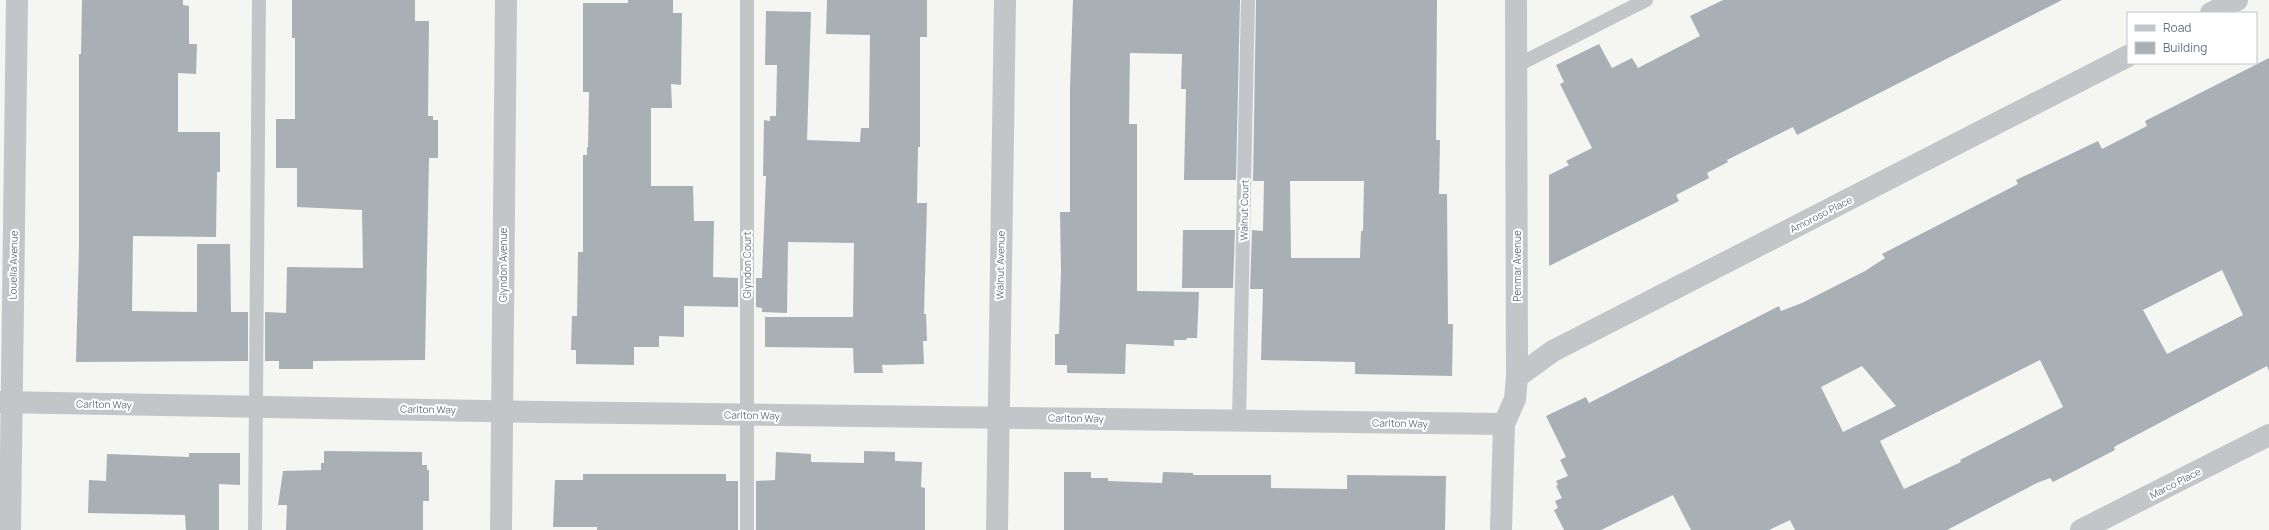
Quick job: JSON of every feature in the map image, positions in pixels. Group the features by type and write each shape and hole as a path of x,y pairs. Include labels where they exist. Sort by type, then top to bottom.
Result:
{"street":[{"name":"Louella Avenue","path":"10,530 6,402 17,0"},
{"name":"Glyndon Avenue","path":"501,530 506,0"},
{"name":"Walnut Avenue","path":"997,530 1005,0"},
{"name":"Penmar Avenue","path":"1501,530 1504,424 1515,399 1517,377 1516,0"},
{"path":"2214,12 2237,0"},
{"name":"Amoroso Place","path":"1517,377 1553,351 2127,57"},
{"name":"Carlton Way","path":"6,402 747,415 1504,424"},
{"name":"Marco Place","path":"2081,530 2269,435"}],"lane":[{"path":"255,530 259,0"},
{"name":"Glyndon Court","path":"747,0 747,530"},
{"name":"Walnut Court","path":"1240,420 1248,0"},
{"path":"1516,66 1646,0"}],"building":[{"path":"82,0 183,0 183,5 189,6 189,44 197,44 196,74 178,73 178,132 220,132 220,172 217,172 216,237 133,236 132,311 197,312 197,244 230,244 231,312 248,312 248,361 76,362 79,246 79,54 81,54"},
{"path":"292,0 415,0 415,21 429,21 428,116 433,116 433,120 438,120 438,158 429,158 425,360 313,361 313,369 279,369 279,361 265,361 265,312 286,313 287,267 363,268 362,210 297,207 297,168 276,168 276,119 295,119 295,38 292,38"},
{"path":"628,0 673,0 673,13 682,13 681,85 671,84 672,108 651,108 651,186 693,186 694,221 714,221 713,277 738,278 738,307 684,306 684,337 659,336 659,347 634,347 634,365 576,364 576,350 571,350 572,316 577,316 578,252 583,252 583,155 587,155 588,147 589,92 583,92 583,3 628,3"},
{"path":"827,0 927,0 927,37 920,37 920,147 918,147 917,203 927,203 924,314 926,314 927,341 923,341 924,364 882,365 883,373 854,373 853,348 765,347 765,317 853,317 854,243 788,242 787,313 762,312 762,308 756,307 756,278 762,278 766,176 763,176 764,120 770,121 770,116 776,116 777,65 765,65 766,11 811,12 807,140 860,142 861,128 869,128 870,35 826,34"},
{"path":"1073,0 1240,0 1236,180 1184,180 1186,89 1181,89 1182,54 1130,53 1129,124 1137,124 1137,291 1199,292 1197,338 1174,340 1174,346 1126,344 1125,374 1067,373 1067,365 1055,365 1055,334 1059,334 1061,271 1060,212 1070,212 1070,87"},
{"path":"1256,0 1437,0 1436,140 1440,140 1439,194 1447,194 1448,324 1453,324 1452,376 1355,374 1355,362 1261,360 1263,289 1250,289 1252,230 1263,231 1264,181 1253,181","holes":["1290,181 1364,181 1363,231 1361,231 1360,258 1291,258"]},
{"path":"1723,0 2062,0 1797,135 1793,127 1727,160 1728,162 1707,173 1709,178 1676,195 1679,201 1549,266 1549,175 1569,165 1566,161 1592,148 1560,84 1564,82 1556,65 1599,44 1612,68 1632,58 1638,68 1700,36 1690,16"},
{"path":"2269,58 2269,371 2267,366 2114,447 2115,450 2053,482 2050,478 2037,483 1947,530 1795,530 1790,520 1769,530 1691,530 1673,495 1601,530 1564,530 1554,510 1558,508 1555,501 1562,498 1556,486 1558,485 1556,481 1568,476 1560,460 1566,457 1546,416 1586,397 1589,403 1779,306 1781,311 1802,303 1865,271 1885,258 1882,254 2018,184 2016,180 2098,141 2102,149 2147,126 2145,121","holes":["2222,270 2243,315 2167,354 2143,310","2040,360 2063,407 1960,460 1961,462 1904,489 1880,441","1862,366 1896,406 1843,432 1821,387"]},
{"path":"1183,230 1235,230 1233,288 1182,288"},
{"path":"324,451 422,452 422,465 427,465 427,470 429,470 429,501 423,501 423,530 286,530 287,505 278,505 283,471 321,470 321,463 324,463"},
{"path":"864,451 895,452 895,461 922,462 921,487 925,488 925,530 756,530 756,481 775,480 776,452 811,454 811,462 864,463"},
{"path":"189,453 240,453 240,485 219,484 219,530 186,530 185,515 88,513 89,480 106,481 107,454 189,457"},
{"path":"1064,472 1091,472 1091,478 1108,478 1108,481 1162,483 1163,472 1193,473 1193,475 1271,475 1271,488 1347,489 1347,475 1446,476 1445,530 1064,530"},
{"path":"583,474 726,474 726,481 738,481 738,530 597,530 597,527 553,527 555,480 583,480"}]}
